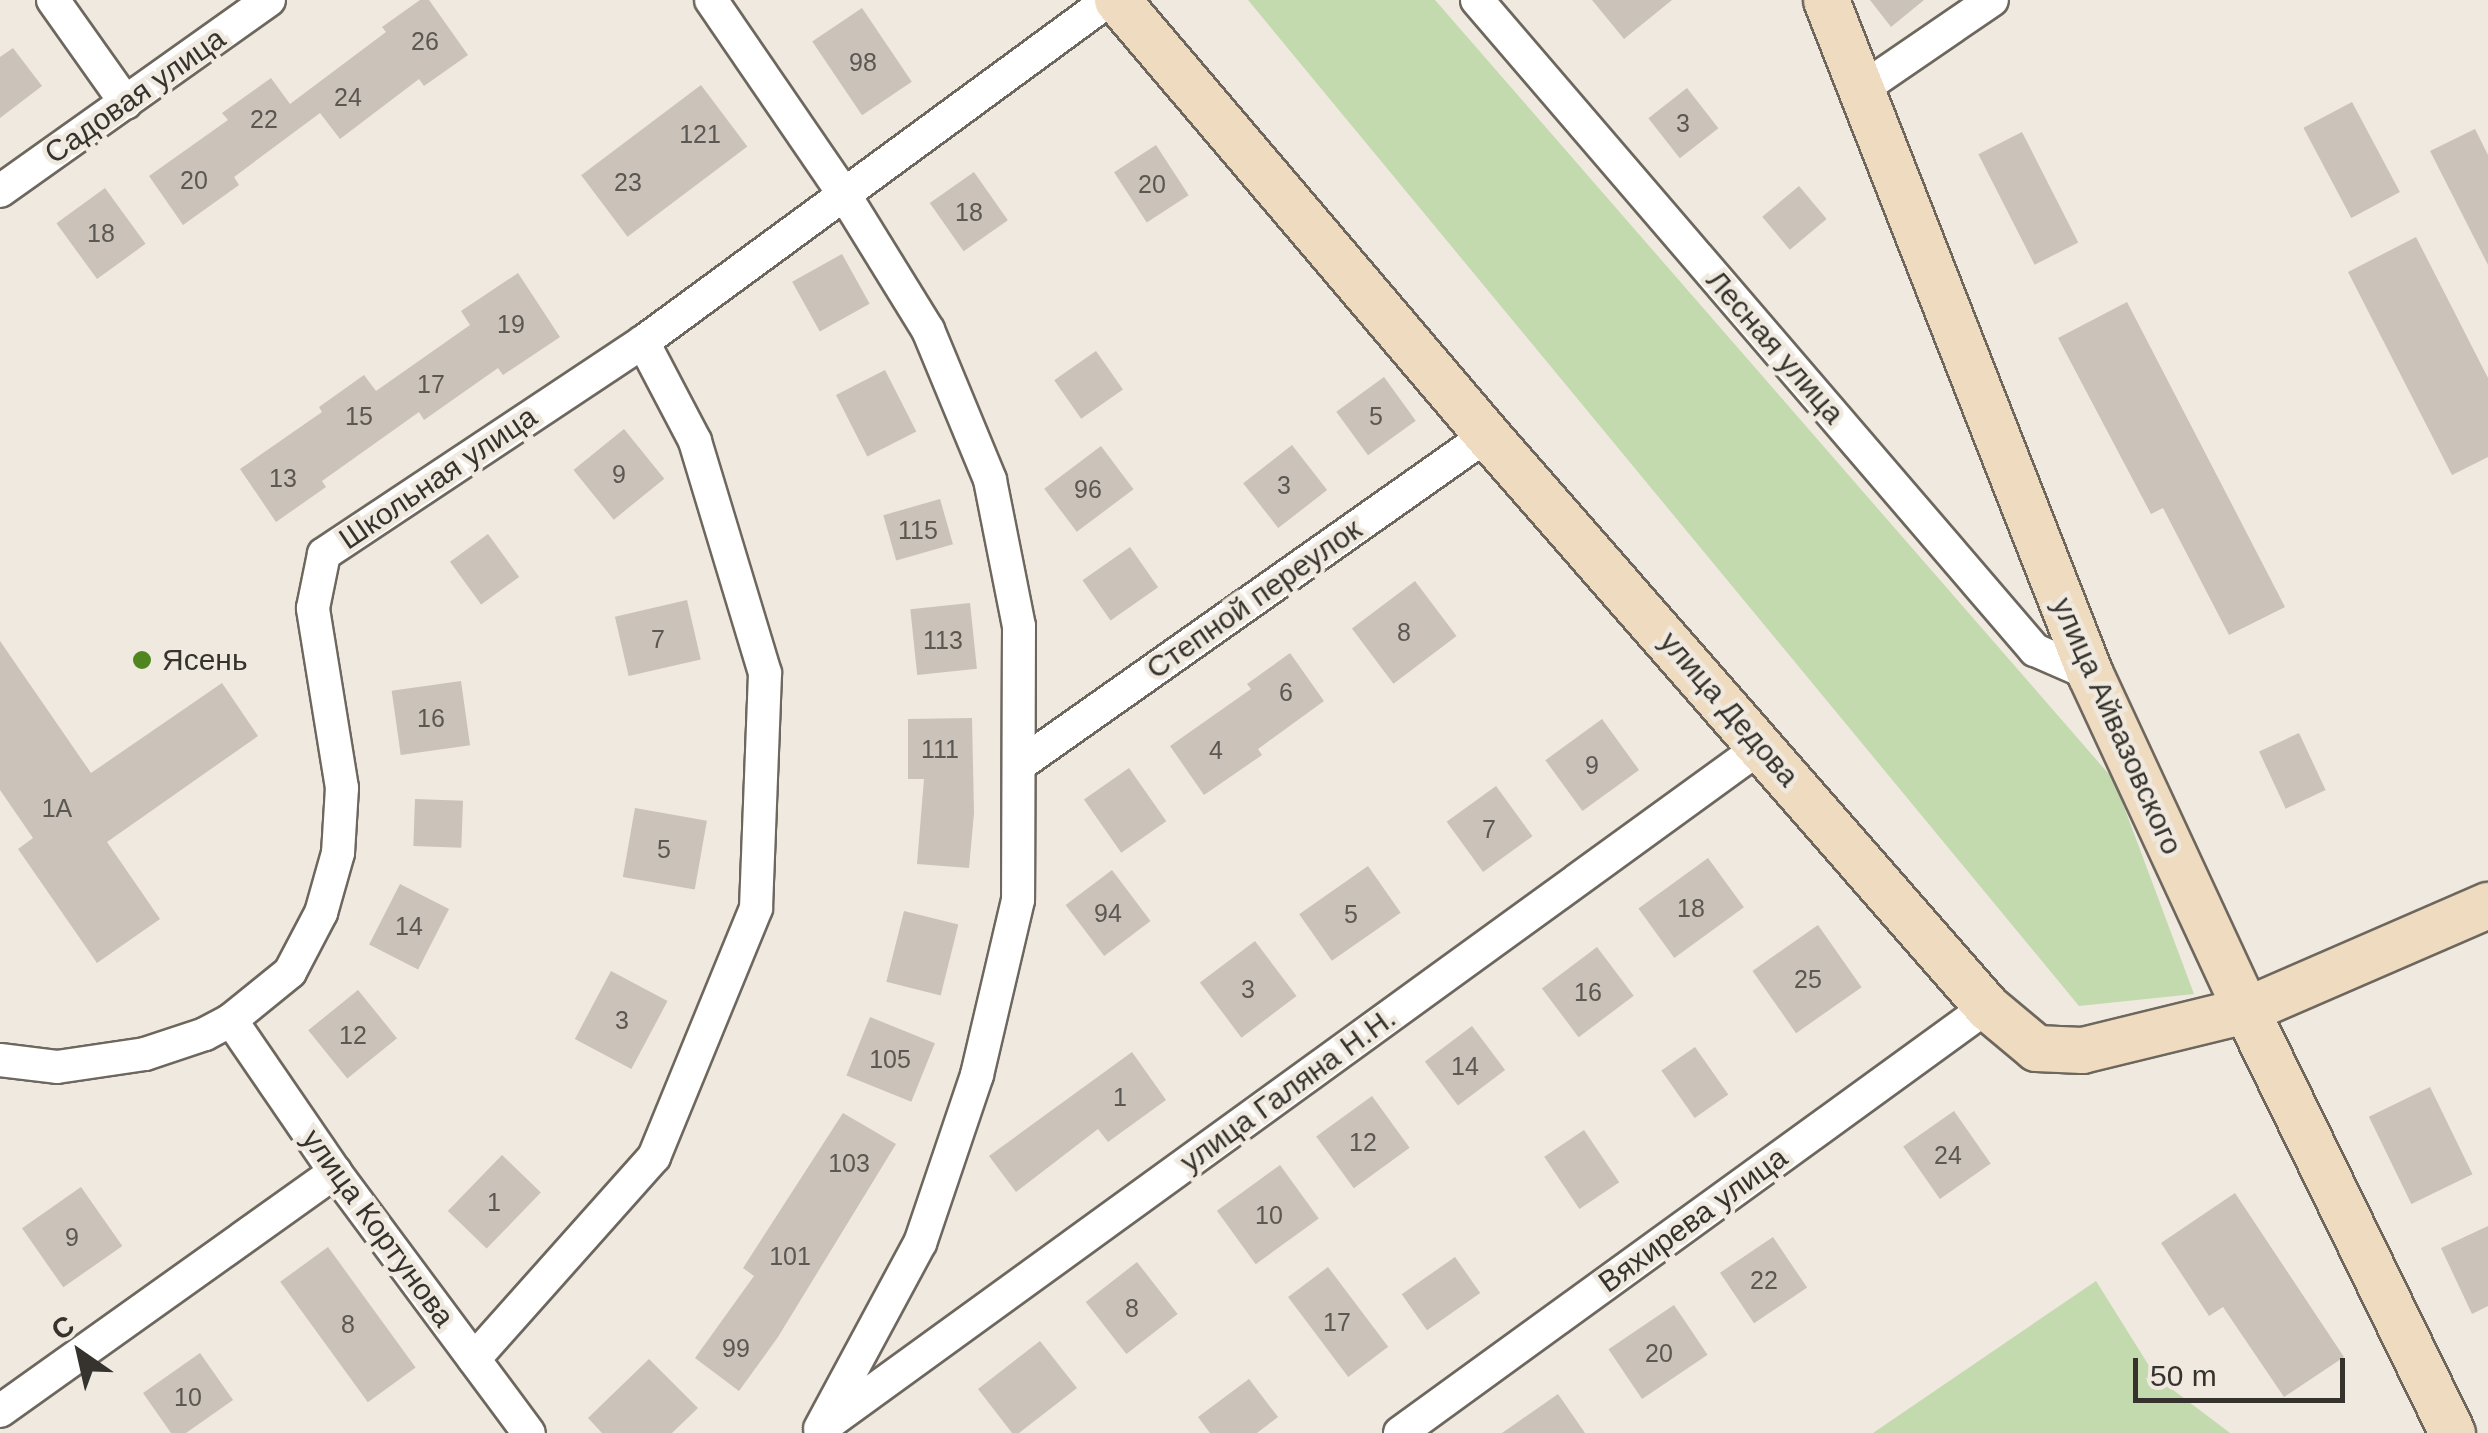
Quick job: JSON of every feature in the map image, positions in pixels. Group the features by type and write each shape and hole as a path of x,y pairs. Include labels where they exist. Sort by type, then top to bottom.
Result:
{"street":[{"path":"53,0 126,103"},
{"name":"Садовая улица","path":"0,191 269,0"},
{"path":"711,0 844,194 928,330 990,480 1019,626 1022,762 1018,900 977,1076 920,1243 817,1431"},
{"name":"Школьная улица","path":"0,1060 56,1068 145,1054 205,1034 231,1020 290,972 321,913 338,853 342,788 313,608 324,554 643,342 1108,0"},
{"name":"улица Дедова","path":"1117,0 1487,435 1986,1007 2036,1048 2082,1050 2246,1010 2488,905"},
{"name":"Лесная улица","path":"1477,0 2035,650 2090,674"},
{"name":"улица Айвазовского","path":"1826,0 2090,674 2246,1010 2452,1433"},
{"path":"1859,90 1992,0"},
{"path":"474,1360 654,1157 756,908 764,673 695,441 643,342"},
{"name":"Степной переулок","path":"1022,762 1487,435"},
{"name":"улица Галяна Н.Н.","path":"817,1431 1762,746"},
{"name":"Вяхирева улица","path":"1400,1433 1986,1007"},
{"name":"улица Кортунова","path":"231,1020 336,1172 529,1433"},
{"path":"0,1411 336,1172"}],"green space":[{"path":"1248,0 1435,0 2114,780 2194,994 2079,1006"},
{"path":"2096,1281 2156,1377 2230,1433 1873,1433"}],"building":[{"path":"420,0 429,0 468,55 424,86 419,79 340,139 320,113 234,177 239,185 183,225 149,176 228,120 222,113 271,78 290,104 386,32 382,27"},
{"path":"1592,0 1672,0 1624,39"},
{"path":"1870,0 1924,0 1891,27"},
{"path":"862,8 912,82 862,115 812,42"},
{"path":"13,48 42,86 0,118 0,57"},
{"path":"701,85 747,146 628,237 581,175"},
{"path":"1687,88 1718,128 1680,158 1648,118"},
{"path":"2352,102 2400,192 2351,218 2303,128"},
{"path":"2475,129 2488,155 2488,265 2430,151"},
{"path":"2022,132 2078,242 2035,265 1978,154"},
{"path":"1156,145 1189,195 1147,223 1114,172"},
{"path":"974,172 1008,220 964,251 930,203"},
{"path":"1799,186 1827,219 1790,250 1762,217"},
{"path":"105,188 146,244 97,279 56,223"},
{"path":"2416,237 2488,378 2488,457 2452,475 2348,272"},
{"path":"842,254 870,304 820,331 792,282"},
{"path":"518,273 560,337 503,375 498,368 424,420 419,412 322,481 326,487 276,522 240,469 322,412 319,407 364,375 376,391 470,325 461,311"},
{"path":"2127,302 2285,607 2229,635 2163,508 2151,514 2058,338"},
{"path":"1096,351 1123,390 1081,419 1054,380"},
{"path":"885,370 916,431 867,456 836,395"},
{"path":"1384,377 1416,421 1368,455 1336,412"},
{"path":"624,429 664,479 614,520 573,470"},
{"path":"1292,445 1327,490 1278,528 1243,483"},
{"path":"1101,446 1133,489 1077,532 1044,489"},
{"path":"940,499 953,544 896,560 883,515"},
{"path":"488,534 519,577 481,605 450,562"},
{"path":"1130,547 1158,587 1111,620 1082,580"},
{"path":"1415,581 1457,636 1393,684 1352,629"},
{"path":"687,600 701,659 629,676 615,617"},
{"path":"970,603 977,669 917,675 910,609"},
{"path":"0,641 91,773 222,683 258,736 107,842 160,919 97,963 18,849 33,838 0,790"},
{"path":"1290,653 1324,701 1258,749 1262,755 1204,795 1170,746 1251,689 1247,684"},
{"path":"461,681 470,745 401,755 392,691"},
{"path":"972,718 974,813 969,868 917,864 924,779 908,779 908,719"},
{"path":"1602,719 1639,770 1582,811 1545,760"},
{"path":"2299,733 2326,790 2286,809 2259,752"},
{"path":"1129,768 1166,821 1121,853 1084,800"},
{"path":"1496,786 1532,836 1483,872 1447,822"},
{"path":"415,799 463,801 461,848 413,846"},
{"path":"635,808 707,821 695,890 623,877"},
{"path":"1708,858 1744,907 1674,958 1638,909"},
{"path":"1368,866 1401,913 1332,961 1299,914"},
{"path":"1112,870 1151,921 1104,956 1066,905"},
{"path":"400,884 449,909 418,970 369,945"},
{"path":"904,911 958,925 941,995 886,982"},
{"path":"1818,925 1862,987 1796,1033 1752,971"},
{"path":"1255,941 1297,996 1241,1038 1200,983"},
{"path":"1597,947 1634,996 1579,1037 1542,989"},
{"path":"611,971 668,1001 631,1069 575,1039"},
{"path":"358,990 397,1038 347,1078 308,1030"},
{"path":"870,1017 935,1043 911,1102 846,1075"},
{"path":"1472,1026 1505,1070 1458,1105 1425,1062"},
{"path":"1695,1047 1728,1095 1695,1118 1661,1071"},
{"path":"1132,1052 1166,1100 1108,1142 1098,1129 1016,1192 989,1156"},
{"path":"2430,1087 2473,1174 2411,1204 2369,1117"},
{"path":"1372,1096 1410,1148 1354,1188 1316,1137"},
{"path":"1954,1111 1991,1163 1940,1199 1903,1147"},
{"path":"843,1113 896,1144 778,1337 739,1391 695,1358 754,1276 743,1268"},
{"path":"1584,1130 1619,1182 1579,1209 1544,1157"},
{"path":"502,1155 541,1193 487,1249 448,1211"},
{"path":"1280,1165 1319,1218 1256,1264 1217,1211"},
{"path":"81,1187 122,1246 63,1287 22,1228"},
{"path":"2235,1193 2344,1357 2284,1397 2223,1307 2209,1316 2161,1243"},
{"path":"2488,1226 2488,1306 2472,1314 2441,1248"},
{"path":"1773,1237 1807,1288 1754,1323 1720,1273"},
{"path":"328,1247 416,1368 368,1402 280,1282"},
{"path":"1455,1257 1480,1293 1427,1330 1402,1294"},
{"path":"1137,1262 1178,1314 1126,1354 1086,1302"},
{"path":"1328,1267 1388,1347 1348,1377 1288,1297"},
{"path":"1674,1305 1708,1355 1642,1399 1609,1349"},
{"path":"1040,1341 1077,1388 1019,1433 1012,1433 978,1389"},
{"path":"200,1353 233,1400 186,1433 171,1433 143,1393"},
{"path":"649,1359 698,1408 672,1433 602,1433 588,1418"},
{"path":"1249,1379 1278,1417 1257,1433 1210,1433 1198,1417"},
{"path":"1558,1394 1585,1433 1502,1433"}],"place":[{"name":"Ясень","path":"142,660"}]}
